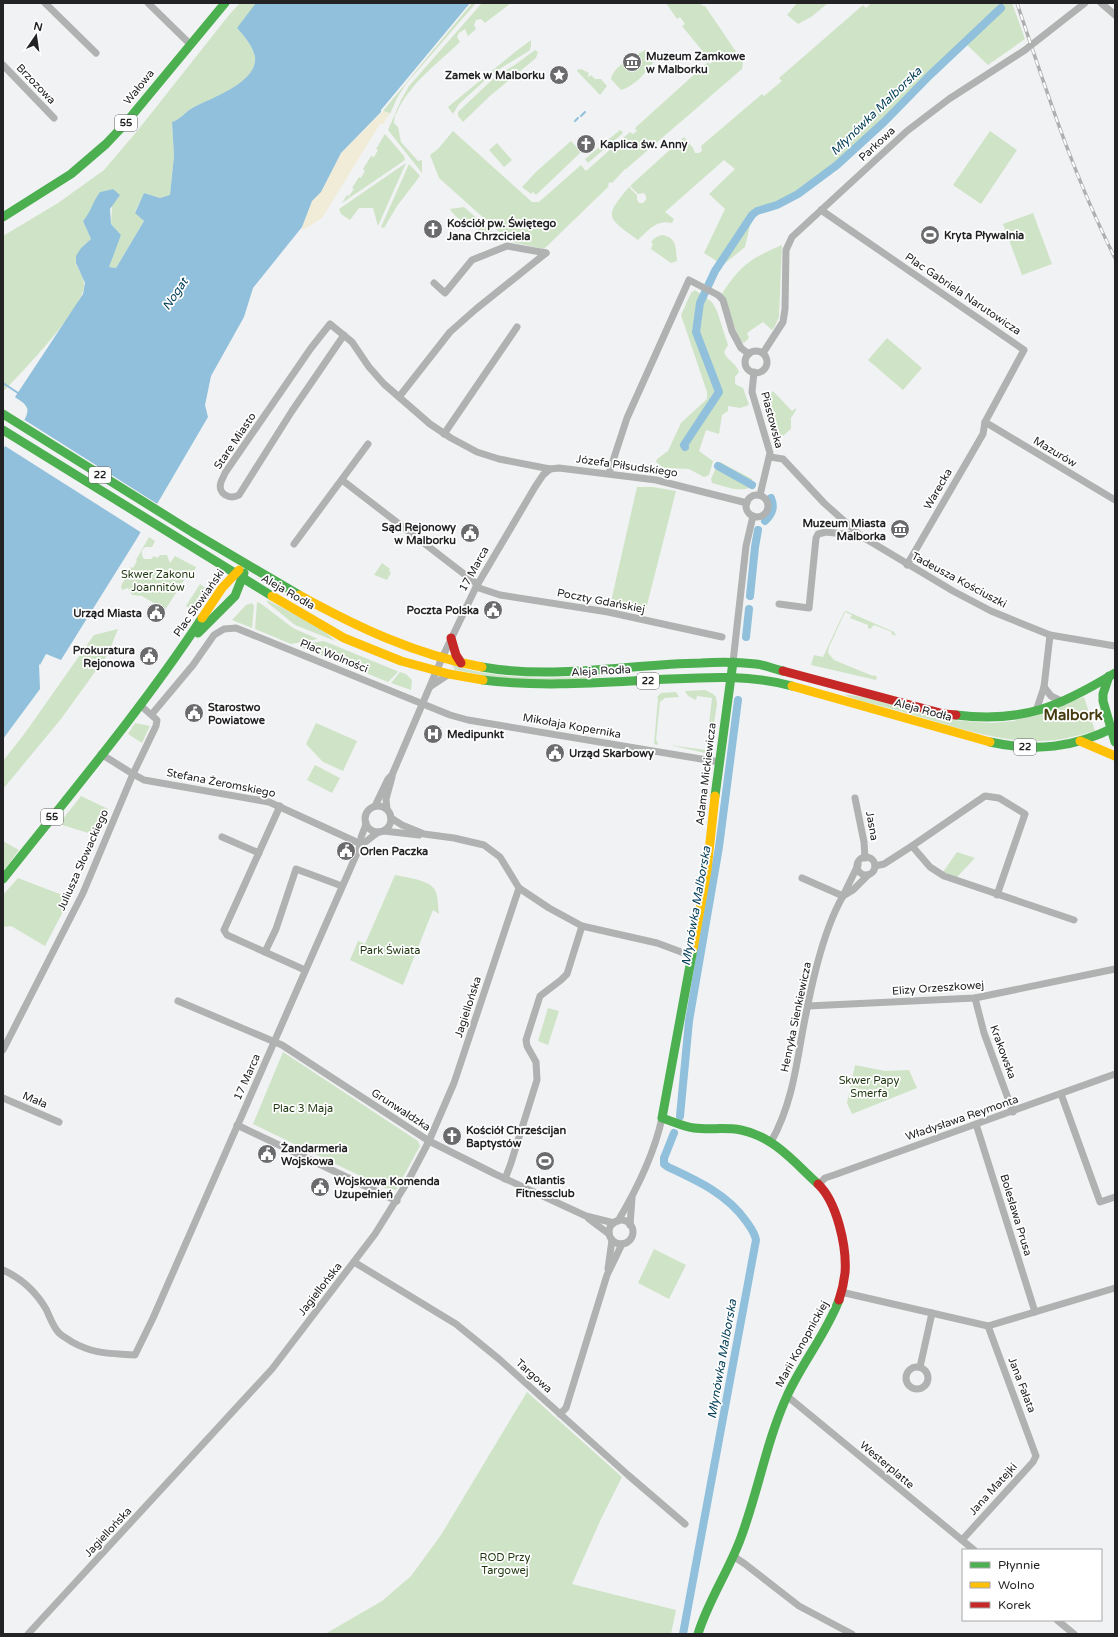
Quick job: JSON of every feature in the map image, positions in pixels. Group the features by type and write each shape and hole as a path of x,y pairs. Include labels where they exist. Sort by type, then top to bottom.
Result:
{"main road":[{"name":"Wałowa","path":"3,217 54,186 87,162 124,125 225,3"},
{"name":"Aleja Rodła","path":"5,415 192,533 246,565 360,628 412,650 461,663 490,668 570,672 733,662 765,665 944,714 995,718 1036,712 1063,702 1084,692 1112,674"},
{"name":"Aleja Rodła","path":"3,430 242,579 344,638 401,661 437,671 498,682 542,685 731,678 755,680 783,684 991,742 1017,747 1036,748 1080,740 1113,728"},
{"name":"Plac Słowiański","path":"101,754 177,656 222,588 234,574 246,565"},
{"name":"Plac Słowiański","path":"177,656 235,596 246,565"},
{"path":"451,638 456,655 461,663"},
{"name":"Adama Mickiewicza","path":"662,1118 707,870 719,762 733,662"},
{"path":"1112,674 1103,694 1105,708 1113,728 1115,742"},
{"path":"1080,740 1115,756"},
{"name":"55","path":"3,880 101,754"},
{"name":"Marii Konopnickiej","path":"662,1118 694,1128 729,1128 742,1130 771,1142 830,1197 838,1222 845,1257 845,1274 841,1292 831,1319 802,1367 787,1396 745,1525 733,1556 708,1604 698,1634"}],"street":[{"path":"45,3 96,53"},
{"path":"148,3 190,44"},
{"name":"Parkowa","path":"763,353 783,322 785,309 785,258 790,239 907,131 949,100 1025,50 1085,3"},
{"path":"1101,3 1115,15"},
{"name":"Brzozowa","path":"3,65 54,118"},
{"name":"Plac Gabriela Narutowicza","path":"821,210 1024,350 985,422"},
{"path":"399,397 450,332 476,309 546,253 507,246 472,260 445,293 434,283"},
{"path":"609,473 627,418 691,281 718,295 723,300 732,331 737,341 748,354"},
{"name":"Stare Miasto","path":"344,334 239,495 233,498 228,498 224,495 220,487 220,482 225,473 320,334 330,324 344,334 352,342 379,379 444,434 468,448 489,456 550,469"},
{"path":"444,434 517,327"},
{"path":"754,351 763,353 766,357 767,366 760,372 754,372 749,369 746,364 748,354 754,351"},
{"name":"Piastowska","path":"754,372 752,392 770,448 770,458 760,496"},
{"name":"Mazurów","path":"985,422 1115,500"},
{"name":"Warecka","path":"908,565 982,434 985,422"},
{"path":"294,544 368,444"},
{"name":"Tadeusza Kościuszki","path":"770,458 783,459 824,503 862,536 966,599 1050,635 1115,646"},
{"name":"Józefa Piłsudskiego","path":"550,469 558,468 609,473 670,483 747,503"},
{"name":"17 Marca","path":"375,806 388,779 392,775 442,658 477,585 535,487 543,475 550,469"},
{"name":"Poczty Gdańskiej","path":"342,480 477,585 500,595 608,612 722,637"},
{"path":"752,496 760,496 766,500 767,509 761,516 753,516 747,510 747,503 752,496"},
{"name":"Adama Mickiewicza","path":"733,662 746,546 753,516"},
{"name":"Tadeusza Kościuszki","path":"779,604 809,608 816,538 818,534 826,532 862,536"},
{"name":"Plac Wolności","path":"152,714 193,665 214,635 224,629 236,628 423,705"},
{"path":"1036,712 1044,687 1050,635"},
{"path":"430,686 449,674"},
{"path":"1044,687 1050,696 1063,702"},
{"path":"140,705 152,714"},
{"name":"Mikołaja Kopernika","path":"423,705 468,720 719,762"},
{"name":"Juliusza Słowackiego","path":"3,1050 83,893 133,774 156,726 157,720 152,714"},
{"name":"Stefana Żeromskiego","path":"101,754 144,780 263,801 280,806 360,844"},
{"name":"17 Marca","path":"387,809 386,799 392,780 392,775"},
{"path":"875,866 884,864 985,796 999,798 1025,814 997,895"},
{"name":"Jasna","path":"855,798 864,842 865,858"},
{"path":"280,806 224,930 226,935 305,970"},
{"path":"391,818 390,826 382,832 371,830 365,819 368,811 375,806 383,807 387,809 391,818 402,826 424,834 454,838 484,845 500,857 519,888 549,908 582,926 657,943 692,956"},
{"name":"17 Marca","path":"3,1270 20,1280 37,1296 46,1309 55,1328 62,1336 90,1351 135,1355 153,1318 275,1042 360,844 360,838 365,829 366,823"},
{"path":"360,844 366,843 374,834 382,832 391,831 415,835 424,834"},
{"path":"222,837 259,853"},
{"path":"912,846 930,867 944,876 1074,920"},
{"path":"865,858 872,859 875,866 872,873 868,875 861,873 858,865 860,860 865,858"},
{"name":"Henryka Sienkiewicza","path":"771,1142 781,1124 792,1089 808,1006 828,932 837,907 858,865"},
{"path":"265,952 276,929 294,870 304,871 342,886"},
{"name":"Henryka Sienkiewicza","path":"843,896 853,890 868,875"},
{"path":"802,878 843,896"},
{"name":"Jagiellońska","path":"28,1634 272,1369 372,1240 397,1201 429,1141 454,1082 519,888"},
{"path":"505,1179 537,1080 536,1062 527,1046 526,1040 540,996 561,980 568,970 582,926"},
{"name":"Elizy Orzeszkowej","path":"808,1006 975,998 1115,969"},
{"name":"Krakowska","path":"975,998 984,1033 1014,1112"},
{"name":"Grunwaldzka","path":"178,1001 284,1046 429,1141 505,1179 586,1216 616,1222"},
{"name":"Władysława Reymonta","path":"818,1185 825,1178 1014,1112 1115,1074"},
{"path":"1061,1094 1100,1202 1115,1197"},
{"name":"Mała","path":"3,1098 59,1122"},
{"name":"Adama Mickiewicza","path":"616,1222 632,1196 649,1160 662,1118"},
{"name":"Bolesława Prusa","path":"976,1124 1035,1312"},
{"path":"238,1125 397,1201"},
{"name":"Adama Mickiewicza","path":"630,1225 632,1196"},
{"name":"Grunwaldzka","path":"586,1216 611,1237"},
{"path":"607,1275 611,1237 610,1228 616,1222 624,1221 630,1225 632,1235 629,1241 622,1244 615,1242 611,1237"},
{"path":"560,1414 566,1408 607,1275 622,1244"},
{"name":"Targowa","path":"354,1262 456,1324 499,1359 685,1524"},
{"path":"841,1292 988,1326 1115,1288"},
{"path":"920,1367 932,1313"},
{"name":"Jana Fałata","path":"988,1326 1036,1451"},
{"name":"Westerplatte","path":"787,1396 793,1399 908,1497 973,1549"},
{"name":"Jana Matejki","path":"962,1540 1035,1459 1036,1451"},
{"path":"733,1556 799,1606 844,1632 852,1634"},
{"path":"1058,1621 1074,1634"}],"green space":[{"path":"240,3 274,3 237,28 248,41 254,53 254,66 242,82 222,94 194,107 172,122 174,156 170,196 160,198 144,193 135,212 144,221 116,268 108,267 121,235 111,224 113,189 100,192 89,214 83,221 91,239 81,248 76,263 84,283 82,293 76,306 65,322 38,354 5,390 3,389 3,236 58,203 104,170"},
{"path":"472,3 476,3 406,84 397,98 390,114 383,111"},
{"path":"482,3 511,3 485,23 481,19 476,20 474,25 476,29 468,36 465,29 459,33 457,37 460,42 416,84 408,93 395,114 394,123 398,127 401,142 418,161 422,160 422,173 388,130 401,100 409,86"},
{"path":"666,3 700,3 705,6 743,62 742,69 625,169 612,183 610,182 608,184 609,186 544,249 507,241 506,238 439,178 430,155 438,149 453,131 532,202 539,202 581,165 586,171 630,132 633,134 637,131 635,128 708,62 710,64 713,61 710,58 709,59 682,26 685,24 680,17 677,19"},
{"path":"797,3 828,3 811,17 798,24 787,15"},
{"path":"871,3 1012,3 1025,39 988,65 963,41 887,118 806,186 781,200 754,208 745,247 723,265 704,253 725,209 709,194 735,169 724,160 665,212 674,219 672,223 667,222 653,226 638,240 615,221 612,216 612,211 629,187 637,195 637,200 639,203 643,203 646,200 644,193 638,194 630,186 684,137 695,153 702,151 701,146 762,94 764,96 782,81 779,78 863,5 866,8"},
{"path":"531,40 531,47 529,51 493,73 459,104 453,114 448,107"},
{"path":"535,50 538,52 536,58 491,95 463,122 458,116 458,112 495,77"},
{"path":"645,50 654,61 638,80 621,90 611,79 613,74 625,62"},
{"path":"581,69 589,73 589,77 591,75 595,79 601,79 607,86 600,95 577,71"},
{"path":"620,130 623,132 622,134 588,163 585,159"},
{"path":"990,131 1017,150 981,204 953,185"},
{"path":"385,134 404,156 405,160 342,203 347,195 349,196 354,189 352,188 359,177 361,178 365,171 363,169 371,156 374,157 378,150 376,149"},
{"path":"571,141 581,152 536,195 533,192 531,194 522,187 537,171"},
{"path":"497,143 512,160 504,167 489,150"},
{"path":"406,163 378,226 373,208 359,208 350,220 341,214 339,209"},
{"path":"409,164 420,176 397,206 384,228 381,227"},
{"path":"464,207 498,237 465,223 450,209"},
{"path":"1033,213 1052,264 1022,275 1003,224"},
{"path":"662,235 671,238 675,244 677,261 671,263 651,249 653,244 651,242 653,239"},
{"path":"782,245 779,317 772,330 763,322 747,333 749,338 744,343 740,340 721,295 734,276 753,259"},
{"path":"695,290 712,302 717,311 728,345 724,352 727,358 734,363 739,372 735,377 735,384 743,388 749,405 740,408 728,406 728,411 722,415 719,434 706,430 699,451 713,461 709,475 704,477 689,469 664,468 656,462 657,459 668,451 681,423 707,399 707,392 681,315 691,293"},
{"path":"887,338 922,368 903,390 868,360"},
{"path":"773,391 792,411 796,408 791,418 791,429 778,440 766,402"},
{"path":"720,462 752,479 752,487 747,489 737,489 712,483 711,479 718,463"},
{"path":"637,487 653,487 676,491 645,613 610,606"},
{"name":"Skwer Zakonu Joannitów","path":"149,537 155,541 152,547 145,547 142,551 144,559 151,559 154,556 157,558 160,555 167,555 170,563 175,556 196,567 192,576 188,574 165,610 142,596 132,595 128,588 122,590 121,586 131,567 133,568 137,561 136,560"},
{"path":"382,563 390,569 389,571 391,573 387,580 374,575"},
{"path":"200,584 210,591 196,612 186,606"},
{"path":"267,600 321,628 335,641 295,625 268,603"},
{"path":"257,602 293,628 318,639 291,644 255,629"},
{"path":"252,603 254,606 252,628 232,620 246,605"},
{"path":"846,611 894,632 896,636 891,634 892,632 874,625 870,629 868,628 868,625 850,618 852,615 845,612 829,647 828,653 834,660 873,676 874,675 877,677 876,680 811,665 814,655 823,657 844,612"},
{"path":"118,629 108,654 61,719 3,789 3,761 25,733 94,635"},
{"path":"324,641 398,672 388,682 299,646 302,644"},
{"path":"452,665 490,674 530,678 609,675 567,681 504,679 455,670"},
{"path":"400,672 406,674 412,680 411,690 391,683"},
{"path":"705,690 716,697 717,704 710,750 705,753 670,745 706,750 712,698 697,696 696,700 688,696 685,691"},
{"path":"676,692 679,697 665,698 660,702 656,740 658,743 657,745 654,744 657,697 661,693"},
{"path":"844,694 869,698 952,720 991,723 1014,721 1084,697 1095,731 1067,738 1046,741 1003,738 985,735 861,701"},
{"path":"135,723 150,726 142,743 128,734"},
{"path":"316,723 357,741 343,771 323,762 306,744"},
{"path":"315,765 340,778 332,793 307,780"},
{"path":"81,796 108,809 98,836 59,824"},
{"path":"3,841 19,850 3,872"},
{"path":"957,852 975,858 957,877 943,872"},
{"name":"Park Świata","path":"395,875 429,884 437,894 439,914 433,910 403,985 350,960 358,941 365,944"},
{"path":"18,878 70,898 45,946 11,926 3,927 3,895"},
{"path":"548,1008 559,1011 548,1045 538,1041"},
{"name":"Plac 3 Maja","path":"283,1052 418,1141 420,1146 396,1190 385,1188 253,1124"},
{"name":"Skwer Papy Smerfa","path":"855,1065 885,1071 909,1070 917,1088 852,1114 847,1103"},
{"path":"654,1249 686,1265 669,1299 638,1283"},
{"name":"ROD Przy Targowej","path":"527,1392 622,1477 601,1519 572,1584 676,1610 671,1634 325,1634 382,1601 411,1576 441,1535"}],"sand":[{"path":"383,111 390,113 383,124 380,124 322,218 303,230 302,227 312,201 321,192 341,153"}],"water":[{"name":"Nogat","path":"256,3 470,3 381,110 381,112 341,153 321,192 312,201 302,227 253,288 244,317 211,376 205,405 208,417 136,540 61,660 46,654 40,665 39,664 40,689 3,739 3,449 23,423 27,412 25,405 15,397 83,294 85,283 76,263 76,256 81,248 91,239 83,221 98,195 100,192 113,189 120,195 110,209 111,224 121,235 109,267 116,268 144,221 135,213 144,193 160,198 170,195 174,156 172,122 194,107 232,88 249,74 254,66 255,57 252,49 248,41 237,28"}],"pier":[{"path":"23,419 159,505 142,533 5,446"}],"waterway":[{"name":"Młynówka Malborska","path":"685,447 684,445 719,392 696,332 700,303 715,271 752,215 757,211 777,205 798,194 837,165 884,122 930,75 1001,8"},
{"path":"581,116 585,112"},
{"path":"575,121 578,118"},
{"path":"3,383 18,393"},
{"name":"Młynówka Malborska","path":"718,466 752,485"},
{"name":"Młynówka Malborska","path":"765,521 772,511 773,505 771,498"},
{"name":"Młynówka Malborska","path":"750,596 758,530"},
{"name":"Młynówka Malborska","path":"746,637 749,609"},
{"name":"Młynówka Malborska","path":"680,1116 689,1021 719,847 738,700"},
{"name":"Młynówka Malborska","path":"674,1133 664,1158 664,1164 711,1189 730,1203 750,1226 756,1240 683,1634"}],"railway":[{"path":"1017,3 1050,101 1074,165 1086,196 1115,258"}],"traffic: fast":[{"path":"3,217 71,174 106,144 124,125 225,3"},
{"path":"3,414 192,532 299,595"},
{"path":"3,430 272,596"},
{"path":"198,633 235,596 244,573"},
{"path":"3,879 131,718 202,618"},
{"path":"482,667 509,671 564,672 674,664 729,662 759,665 783,671"},
{"path":"715,796 733,662"},
{"path":"956,715 1001,717 1040,710 1076,695 1115,673"},
{"path":"1109,676 1103,694 1103,701 1115,742"},
{"path":"483,680 566,684 721,677 757,679 792,686"},
{"path":"990,742 1023,747 1054,746 1084,740 1115,727"},
{"path":"693,949 662,1118 700,1129 735,1129 753,1133 783,1151 818,1184"},
{"path":"698,1634 707,1610 740,1540 773,1431 787,1396 828,1325 839,1300"}],"traffic: slow":[{"path":"202,618 222,588 239,570"},
{"path":"299,595 365,629 410,647 458,662 482,667"},
{"path":"272,596 344,638 401,661 449,674 483,680"},
{"path":"792,686 990,742"},
{"path":"1080,741 1115,756"},
{"path":"693,949 707,870 715,796"}],"traffic: jam":[{"path":"451,638 456,655 461,663"},
{"path":"783,671 944,714 956,715"},
{"path":"818,1184 831,1202 842,1238 845,1273 839,1300"}],"place":[{"name":"Muzeum Zamkowe w Malborku","path":"632,62"},
{"name":"Zamek w Malborku","path":"559,75"},
{"name":"Kaplica św. Anny","path":"586,144"},
{"name":"Kościół pw. Świętego Jana Chrzciciela","path":"433,229"},
{"name":"Kryta Pływalnia","path":"930,235"},
{"name":"Muzeum Miasta Malborka","path":"900,529"},
{"name":"Sąd Rejonowy w Malborku","path":"470,533"},
{"name":"Poczta Polska","path":"493,610"},
{"name":"Urząd Miasta","path":"156,613"},
{"name":"Prokuratura Rejonowa","path":"149,656"},
{"name":"Starostwo Powiatowe","path":"194,713"},
{"name":"Medipunkt","path":"433,734"},
{"name":"Urząd Skarbowy","path":"555,753"},
{"name":"Orlen Paczka","path":"346,851"},
{"name":"Kościół Chrześcijan Baptystów","path":"452,1136"},
{"name":"Żandarmeria Wojskowa","path":"267,1154"},
{"name":"Atlantis Fitnessclub","path":"545,1161"},
{"name":"Wojskowa Komenda Uzupełnień","path":"320,1187"}],"district":[{"name":"Malbork","path":"1073,715"}]}
